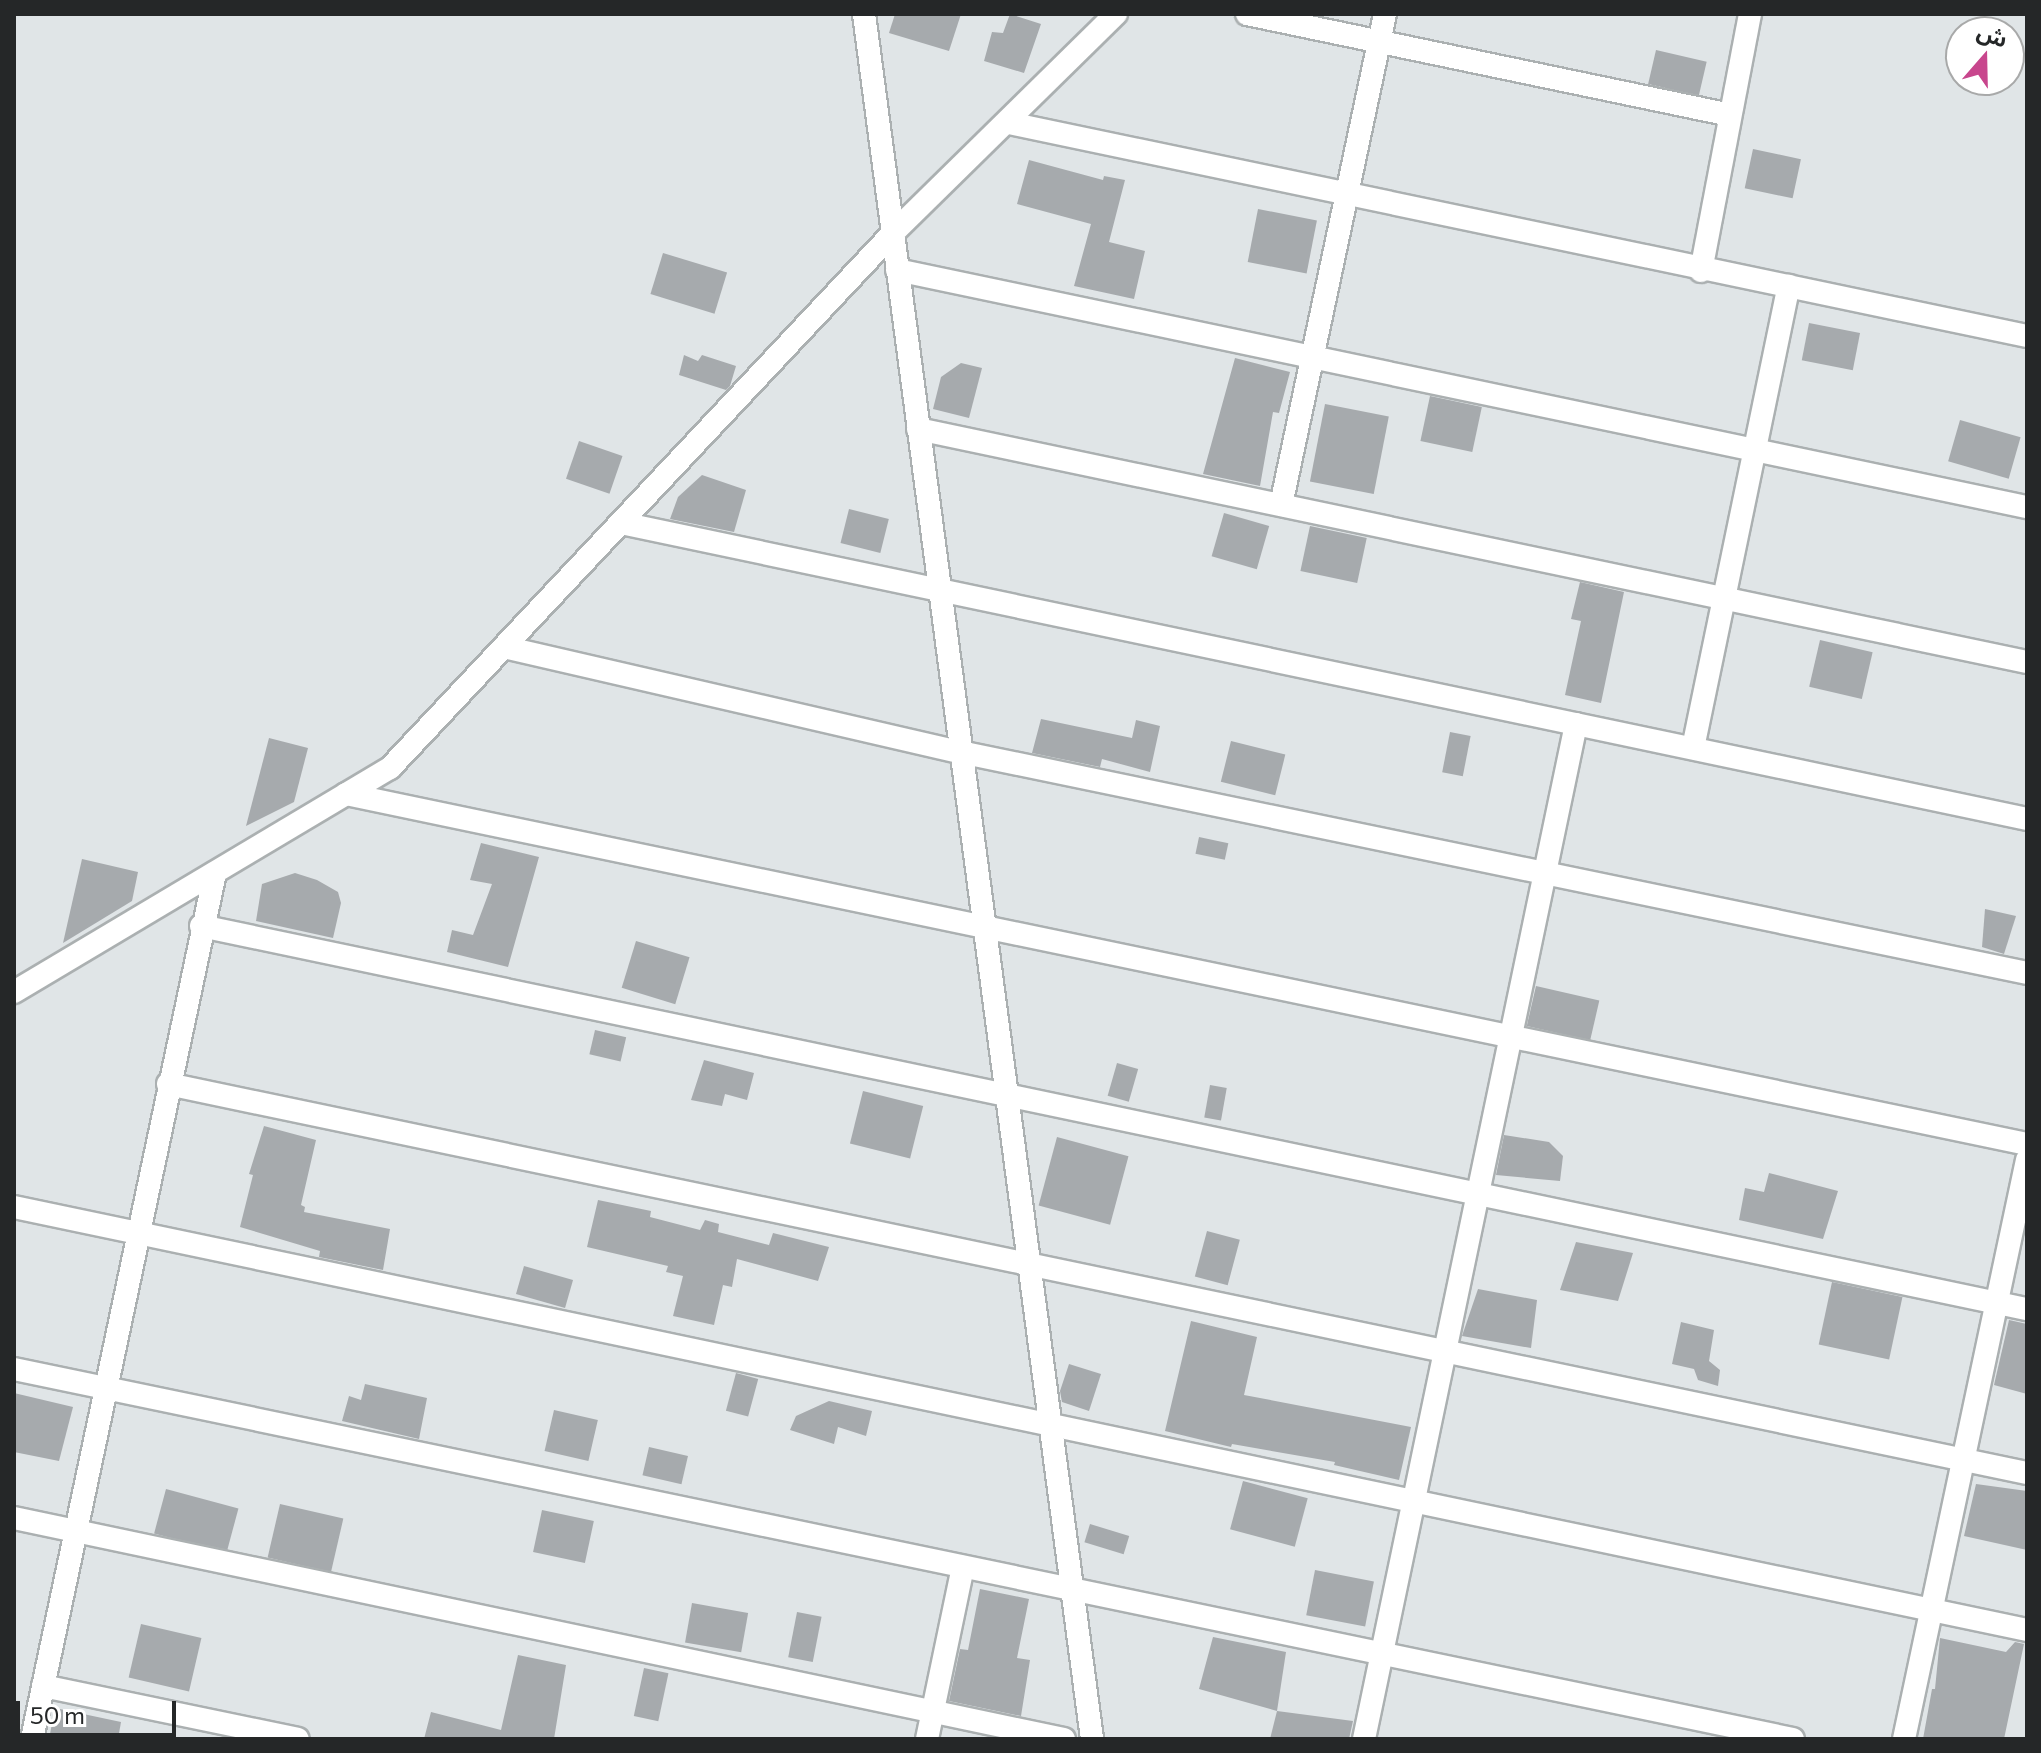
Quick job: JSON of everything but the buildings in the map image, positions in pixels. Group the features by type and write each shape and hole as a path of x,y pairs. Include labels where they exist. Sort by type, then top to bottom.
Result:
{"street":[{"path":"864,14 1092,1739"},
{"path":"14,992 390,768 892,234 1009,123 1116,14"},
{"path":"1247,14 1729,115"},
{"path":"1281,505 1385,14"},
{"path":"1701,271 1750,14"},
{"path":"1009,123 1701,271 1789,286 2027,336"},
{"path":"897,270 2027,507"},
{"path":"1693,748 1789,286"},
{"path":"918,429 2027,662"},
{"path":"621,523 2027,819"},
{"path":"504,647 960,752 2027,973"},
{"path":"1364,1739 1576,724"},
{"path":"346,794 2027,1144"},
{"path":"32,1739 201,926 215,873"},
{"path":"201,926 2027,1309"},
{"path":"168,1084 2027,1473"},
{"path":"1904,1739 2027,1160"},
{"path":"14,1207 2027,1630"},
{"path":"14,1369 1793,1739"},
{"path":"14,1518 1064,1739"},
{"path":"927,1739 963,1567"},
{"path":"43,1686 298,1739"}]}
